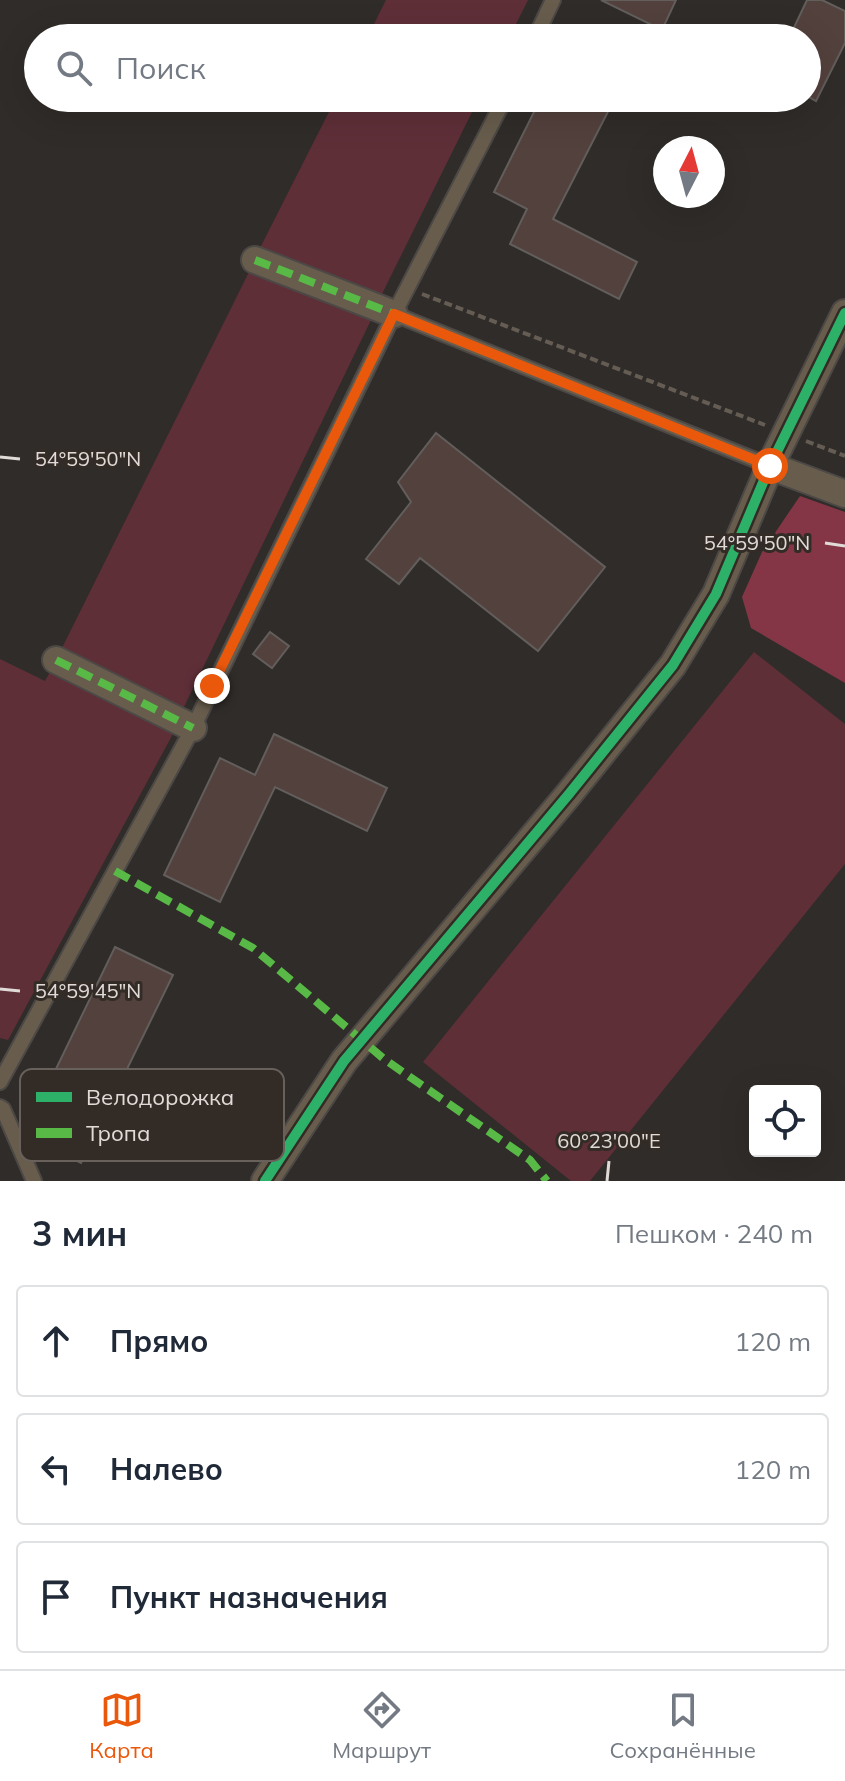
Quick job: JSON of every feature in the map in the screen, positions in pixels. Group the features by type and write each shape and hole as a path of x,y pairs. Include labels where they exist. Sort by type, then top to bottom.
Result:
{"street":[{"path":"255,260 394,314"},
{"path":"284,1152 344,1061 569,794 673,665 716,594 770,466 845,313"},
{"path":"770,466 845,494"},
{"path":"56,660 193,728"},
{"path":"265,1181 278,1161"}],"lane":[{"path":"542,24 553,0"},
{"path":"0,1082 6,1057 193,728 394,314 498,112"},
{"path":"394,314 770,466"},
{"path":"0,1107 20,1153"}],"path":[{"path":"419,293 845,456"}],"shaded area":[{"path":"386,0 528,0 516,24 374,24"},
{"path":"329,112 472,112 380,298 258,252"},
{"path":"250,270 371,320 183,709 61,650"},
{"path":"800,496 845,512 845,683 751,628 742,597 762,552"},
{"path":"754,652 845,724 845,864 590,1181 571,1181 423,1062"},
{"path":"0,659 45,681 51,670 175,730 8,1040 0,1038"}],"building":[{"path":"601,0 676,0 665,24 650,24"},
{"path":"807,0 822,0 845,11 845,43 821,91 821,24 796,24"},
{"path":"534,112 608,112 553,219 637,262 619,299 510,244 527,209 494,192"},
{"path":"436,433 605,567 538,651 420,558 399,584 366,559 411,502 398,482"},
{"path":"270,632 289,646 272,668 253,654"},
{"path":"274,734 387,788 367,831 275,787 220,902 164,875 220,758 255,775"},
{"path":"115,947 173,975 127,1069 56,1069"}],"marked path":[{"path":"255,260 394,314"},
{"path":"56,660 193,728"},
{"path":"115,871 253,948 384,1059 530,1160 547,1181"}],"cycle path":[{"path":"284,1152 344,1061 569,794 673,665 716,594 770,466 845,313"},
{"path":"265,1181 278,1161"}],"route":[{"path":"212,686 394,314 770,466"}]}
